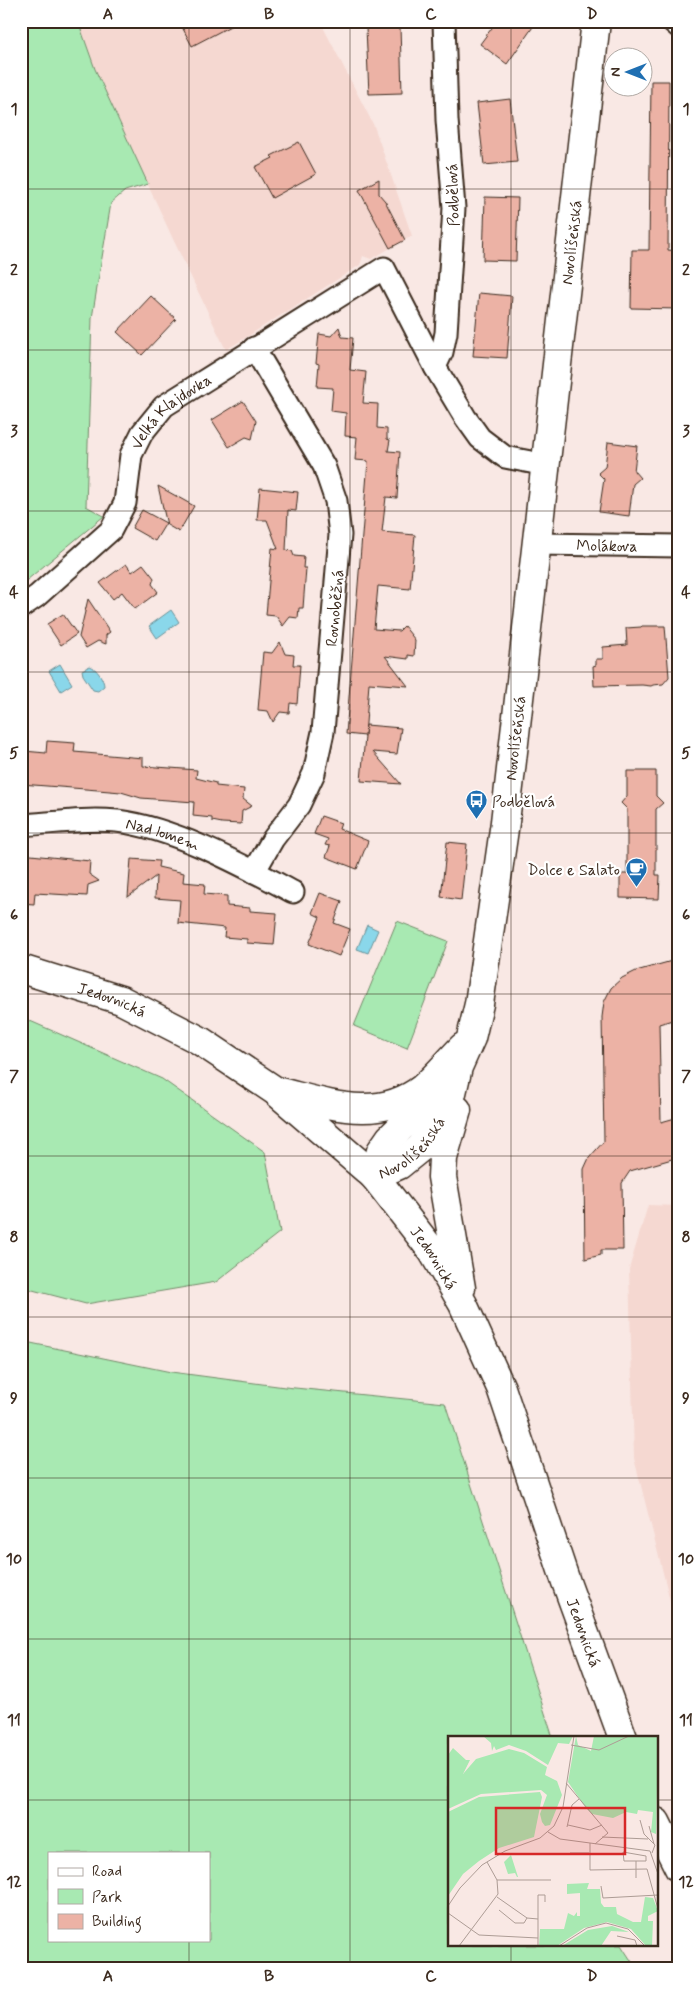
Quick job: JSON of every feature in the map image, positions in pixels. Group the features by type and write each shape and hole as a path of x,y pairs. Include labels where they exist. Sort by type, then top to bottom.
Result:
{"street":[{"name":"Podbělová","path":"436,367 442,352 446,333 454,208 447,120 444,21"},
{"name":"Novolíšeňská","path":"374,1176 399,1164 420,1148 437,1124 450,1097 458,1066 471,1038 483,977 505,822 596,21"},
{"path":"672,21 679,27"},
{"name":"Velká Klajdovka","path":"21,607 111,530 126,503 131,455 152,418 164,406 384,268 436,367"},
{"name":"Rovnoběžná","path":"254,348 324,466 336,501 340,535 323,732 314,772 299,805 273,839 254,872"},
{"path":"436,367 465,417 480,438 505,457 546,465"},
{"name":"Molákova","path":"536,544 679,546"},
{"name":"Nad lomem","path":"21,825 90,820 116,821 137,825 175,837 254,872 293,892"},
{"name":"Jedovnická","path":"21,969 121,1000 199,1040 274,1090 374,1176 433,1252 464,1304 501,1388 566,1582 622,1736"},
{"path":"274,1090 347,1109 374,1108 401,1101 423,1088 471,1038"},
{"path":"464,1304 442,1176 443,1158 460,1101 471,1038"},
{"path":"658,1826 679,1868"}],"shaded area":[{"path":"78,21 320,21 374,126 412,236 371,259 363,256 360,265 226,350 95,69"},
{"path":"648,1205 679,1206 679,1636 634,1458 629,1269"}],"green space":[{"path":"21,21 78,21 95,69 148,184 125,191 111,203 92,318 86,506 104,516 21,585"},
{"path":"397,921 448,941 407,1048 354,1026"},
{"path":"21,1017 162,1079 265,1152 280,1232 216,1282 86,1304 21,1287"},
{"path":"21,1341 171,1372 285,1387 445,1403 552,1736 448,1736 448,1946 622,1946 636,1968 21,1968"}],"water":[{"path":"171,610 179,622 157,638 149,626"},
{"path":"60,664 72,684 61,691 49,671"},
{"path":"90,666 97,671 104,683 104,686 98,691 93,690 83,675 82,670"},
{"path":"367,925 378,930 368,953 357,949"}],"building":[{"path":"179,21 240,21 192,46"},
{"path":"497,21 537,21 507,64 480,44"},
{"path":"400,27 402,93 369,94 366,28"},
{"path":"652,81 669,81 668,250 679,251 679,309 631,308 632,250 649,250"},
{"path":"510,99 517,162 484,165 477,103"},
{"path":"299,142 316,174 272,198 255,167 273,158 271,156"},
{"path":"379,179 379,194 385,201 405,240 390,248 359,190"},
{"path":"485,197 518,198 516,261 483,260"},
{"path":"479,293 512,296 507,358 473,356"},
{"path":"151,296 176,319 142,355 117,332"},
{"path":"339,327 342,337 353,338 350,370 366,372 363,403 378,404 377,428 387,429 387,439 390,440 388,451 400,452 397,498 386,497 382,532 415,535 410,589 378,586 374,629 399,631 404,626 415,640 414,656 408,655 408,659 385,656 408,686 369,683 365,736 346,734 368,461 355,460 357,437 345,436 346,413 331,411 333,388 317,387 319,364 316,363 319,334 331,336"},
{"path":"243,401 256,421 252,439 246,437 229,447 212,420"},
{"path":"608,442 637,446 634,471 640,478 633,484 629,516 599,512 604,479 598,473 605,467"},
{"path":"158,486 194,506 179,532 167,525"},
{"path":"260,488 298,492 296,511 288,510 286,550 292,551 294,556 304,557 303,568 306,568 303,608 299,608 298,618 290,617 283,626 276,616 266,615 272,548 278,549 267,520 257,520"},
{"path":"142,510 166,523 155,541 132,528"},
{"path":"126,564 132,572 143,564 154,578 152,584 158,592 135,609 122,592 113,599 100,583"},
{"path":"88,599 110,632 106,635 106,644 98,641 86,648 79,637"},
{"path":"63,614 77,634 61,645 47,624"},
{"path":"665,626 669,677 663,684 651,686 594,686 593,666 596,665 596,659 603,659 603,647 627,645 626,628"},
{"path":"280,642 285,654 294,655 293,665 300,665 297,704 290,703 289,713 280,712 273,722 268,711 258,710 263,652 272,653"},
{"path":"366,725 401,728 397,754 373,752 401,784 361,781"},
{"path":"47,741 75,743 74,752 143,758 143,766 197,770 196,778 216,783 216,786 244,789 243,799 252,806 242,811 241,824 222,823 212,821 212,818 193,816 194,802 141,798 121,792 21,784 21,755 23,755 24,751 46,753"},
{"path":"627,771 656,771 656,796 663,803 656,809 656,875 660,875 659,899 620,898 620,874 627,874 627,809 621,803 627,796"},
{"path":"321,816 341,823 339,829 368,841 357,869 326,857 330,846 325,845 328,839 314,834"},
{"path":"447,842 467,844 461,900 441,897"},
{"path":"21,854 90,861 89,874 99,881 88,885 87,896 35,893 34,904 21,903"},
{"path":"131,859 159,861 158,867 184,873 183,882 205,884 204,894 227,896 227,906 250,908 250,911 277,913 274,945 247,943 247,939 224,937 225,928 178,923 180,900 155,898 156,876 128,897"},
{"path":"320,893 342,901 334,923 350,929 339,956 309,944 320,917 312,913"},
{"path":"679,959 679,1018 659,1024 661,1122 679,1117 679,1157 630,1171 622,1183 623,1250 601,1250 601,1255 585,1259 584,1169 589,1158 604,1141 602,1017 604,1002 611,988 622,978 636,971"}],"place":[{"name":"Podbělová","path":"476,820"},
{"name":"Dolce e Salato","path":"636,888"}]}
